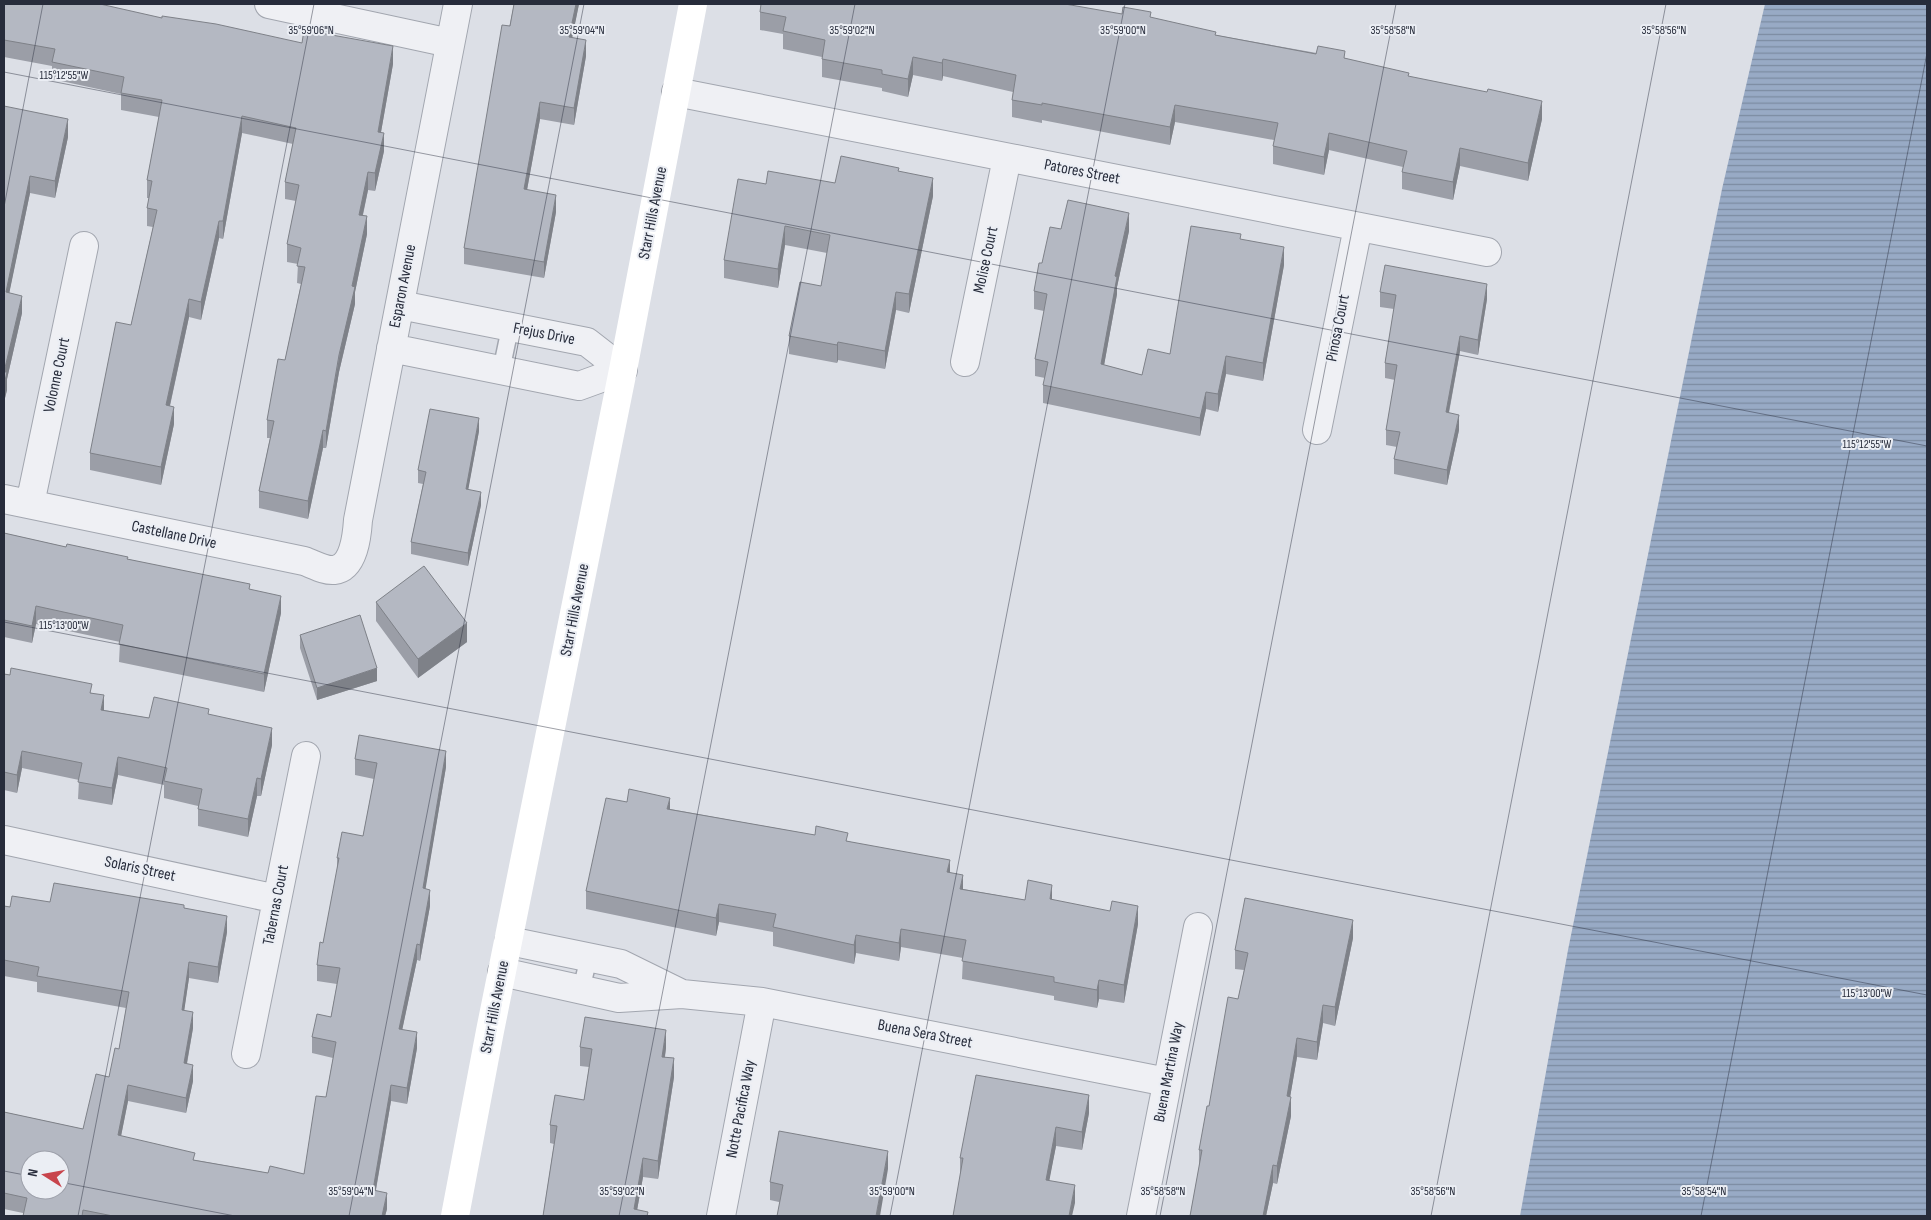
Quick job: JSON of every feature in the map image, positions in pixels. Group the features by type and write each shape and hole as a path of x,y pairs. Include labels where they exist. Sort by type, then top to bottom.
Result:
{"street":[{"path":"269,4 450,43"},
{"name":"Esparon Avenue","path":"344,566 356,544 358,520 458,4"},
{"name":"Starr Hills Avenue","path":"456,1216 502,972 623,370 693,4"},
{"name":"Patores Street","path":"676,92 1487,252"},
{"name":"Molise Court","path":"965,362 1008,158"},
{"name":"Pinosa Court","path":"1317,430 1358,227"},
{"name":"Volonne Court","path":"30,504 84,246"},
{"name":"Frejus Drive","path":"400,305 587,342 623,370"},
{"path":"391,348 578,386 623,370"},
{"name":"Castellane Drive","path":"4,499 304,561 326,569 335,570 344,566"},
{"name":"Tabernas Court","path":"246,1054 306,756"},
{"name":"Solaris Street","path":"4,840 277,899"},
{"name":"Buena Martina Way","path":"1141,1216 1198,927"},
{"name":"Buena Sera Street","path":"509,941 621,964 682,994"},
{"name":"Buena Sera Street","path":"502,972 619,998 682,994 762,1002 1167,1082"},
{"name":"Notte Pacifica Way","path":"721,1216 762,1002"}],"lane":[{"path":"501,371 510,328"},
{"path":"581,990 589,957"}],"water":[{"path":"1765,4 1927,4 1927,1216 1520,1216 1568,950 1722,189"}],"building":[{"path":"4,4 100,4 162,18 162,16 216,24 302,43 304,30 393,46 378,132 384,133 375,173 368,172 359,215 367,216 352,286 355,287 339,355 326,431 323,430 308,501 259,491 274,421 267,420 278,359 285,360 305,267 297,266 301,248 287,244 299,185 285,182 296,128 242,116 223,221 219,221 201,302 189,299 166,405 174,407 161,467 90,453 116,322 131,325 157,210 147,208 152,181 147,180 162,100 121,93 124,77 52,62 55,49 4,40"},
{"path":"514,4 576,4 569,37 586,40 574,108 540,102 524,189 556,195 544,262 464,248 502,25 510,26"},
{"path":"761,4 1065,4 1122,14 1123,7 1151,12 1150,17 1216,32 1215,35 1316,54 1318,46 1345,51 1344,58 1409,73 1408,76 1487,92 1488,89 1542,101 1528,163 1460,148 1453,182 1402,172 1407,151 1329,133 1324,157 1273,146 1278,123 1175,105 1170,127 1042,103 1042,105 1012,100 1016,75 943,59 942,63 913,57 908,79 882,74 882,70 822,59 825,40 783,31 786,17 760,12"},
{"path":"4,106 68,119 55,181 30,176 6,292 22,296 4,372"},
{"path":"841,156 899,168 898,171 933,178 909,294 896,292 885,351 838,342 837,345 789,336 800,282 821,286 830,235 785,226 778,269 724,260 738,179 766,184 768,171 835,183"},
{"path":"1068,200 1129,213 1115,276 1117,277 1101,364 1142,375 1148,349 1170,354 1191,226 1241,234 1240,239 1284,247 1263,363 1226,356 1218,394 1206,392 1200,418 1043,385 1048,362 1035,359 1047,294 1034,291 1039,263 1042,263 1050,227 1061,229"},
{"path":"1385,265 1487,284 1478,340 1460,336 1446,412 1459,415 1447,470 1394,459 1400,432 1386,430 1397,365 1385,363 1396,295 1380,292"},
{"path":"4,372 7,372 4,385"},
{"path":"430,409 479,418 466,489 481,492 468,553 411,542 426,472 418,470"},
{"path":"4,533 66,547 67,544 128,557 127,559 250,584 249,589 281,596 264,674 119,644 123,625 36,606 32,626 4,620"},
{"path":"424,566 467,623 418,659 376,602"},
{"path":"360,615 377,668 317,688 300,635"},
{"path":"11,668 92,684 90,693 104,695 101,710 149,718 154,697 209,709 208,714 272,728 261,779 257,778 248,819 198,809 202,789 164,781 167,768 118,757 112,788 78,782 82,763 22,751 17,775 4,772 4,674 10,675"},
{"path":"359,735 446,751 423,888 430,890 420,945 417,944 399,1029 417,1032 407,1088 391,1085 373,1190 387,1193 382,1216 113,1216 83,1210 82,1216 23,1216 27,1200 70,1200 70,1150 20,1150 20,1196 4,1193 4,1112 83,1129 96,1074 109,1077 115,1048 119,1049 129,992 37,976 39,967 4,960 4,906 10,907 12,896 50,902 54,883 184,905 184,908 227,916 218,967 189,962 182,1010 193,1012 184,1063 193,1065 186,1098 128,1085 118,1135 195,1153 193,1160 268,1173 270,1166 304,1174 316,1096 326,1097 336,1042 312,1037 317,1014 331,1017 340,968 317,965 320,942 323,943 342,832 363,836 377,763 355,759"},
{"path":"629,789 670,798 667,809 815,835 816,826 848,833 846,841 950,860 947,872 963,875 960,889 1025,900 1028,880 1052,885 1050,899 1110,911 1112,901 1138,906 1124,985 1099,980 1097,990 1054,982 1054,977 962,961 966,940 901,929 899,943 856,935 854,945 773,927 776,914 719,904 716,918 586,891 606,798 627,802"},
{"path":"1245,898 1353,920 1335,1007 1323,1005 1317,1042 1297,1038 1287,1096 1291,1097 1277,1166 1273,1165 1263,1216 1190,1216 1202,1150 1199,1150 1207,1106 1209,1106 1228,997 1238,999 1248,953 1235,950"},
{"path":"585,1017 666,1030 662,1057 674,1058 658,1161 643,1158 634,1209 648,1212 647,1216 543,1216 557,1126 550,1125 555,1095 584,1100 592,1049 580,1047"},
{"path":"976,1075 1089,1095 1082,1132 1056,1127 1046,1180 1075,1185 1069,1216 953,1216 963,1158 960,1158"},
{"path":"779,1131 888,1151 876,1216 777,1216 783,1185 770,1182"}]}
